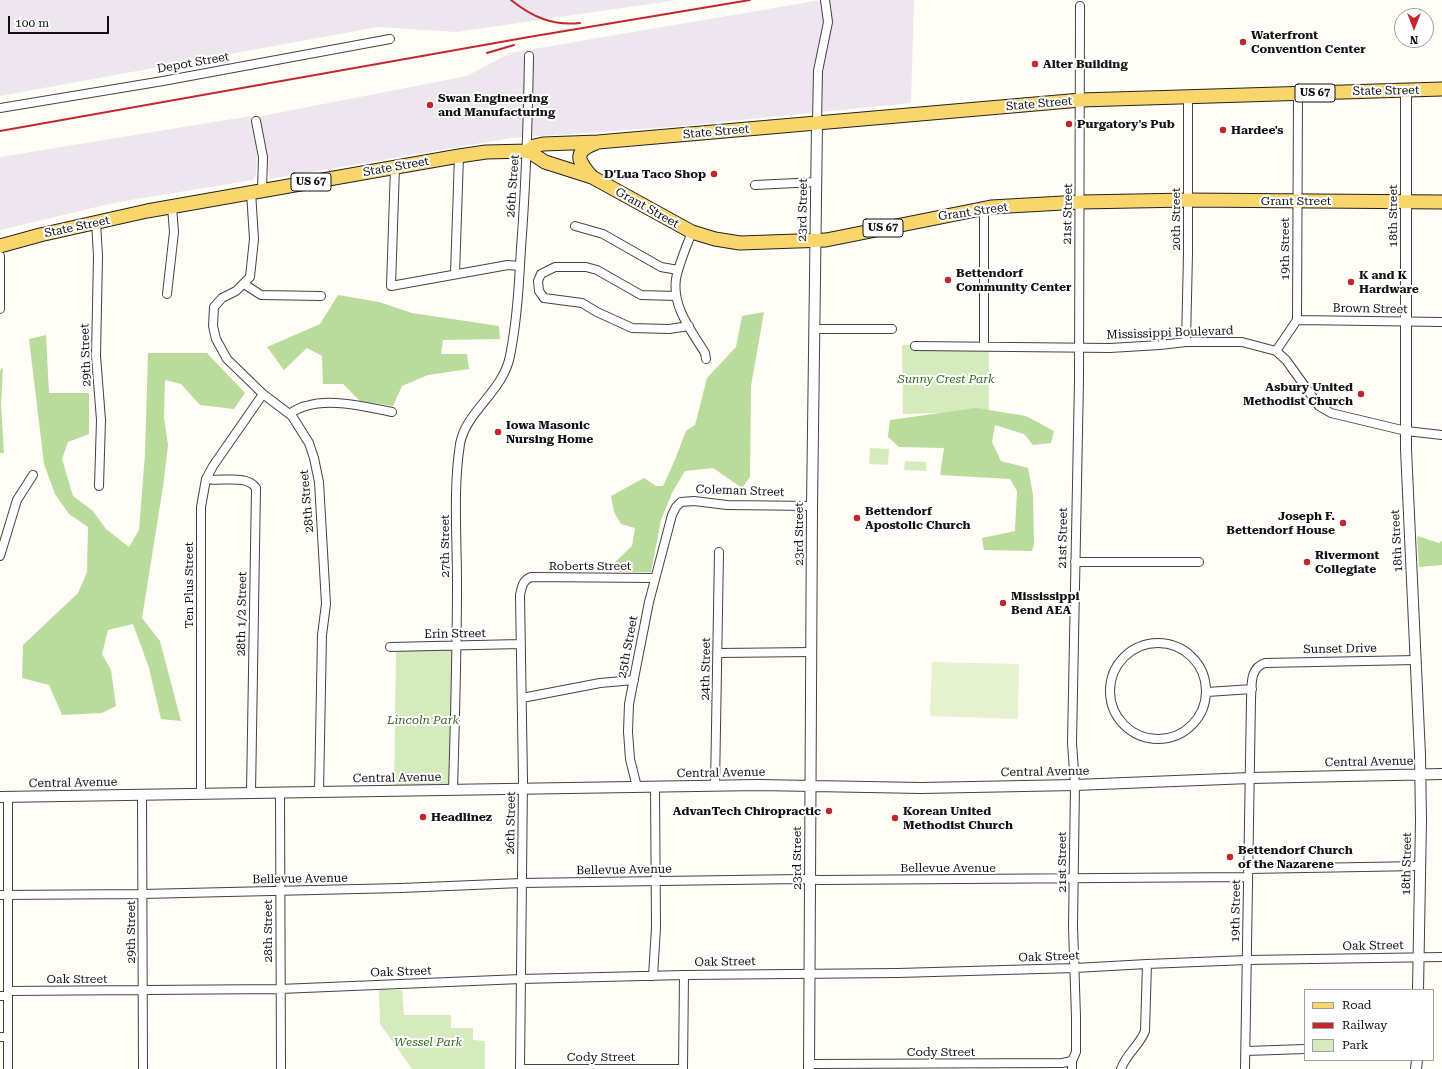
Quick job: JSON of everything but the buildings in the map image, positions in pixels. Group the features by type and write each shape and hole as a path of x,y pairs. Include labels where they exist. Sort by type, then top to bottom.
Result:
{"main road":[{"name":"State Street","path":"0,246 96,222 172,206 459,156 486,152 528,151 534,146 542,144 598,142 1081,100 1442,89"},
{"path":"592,177 580,162 580,153 584,148 598,142"},
{"name":"Grant Street","path":"528,151 545,162 592,177 692,232 715,239 740,243 816,241 984,209 1081,202 1188,200 1442,202"}],"street":[{"name":"23rd Street","path":"809,1066 812,506 817,123 818,71 828,22 825,0"},
{"name":"21st Street","path":"1072,1065 1076,1052 1074,879 1075,785 1072,743 1081,202 1081,100 1079,73 1080,6"},
{"name":"Depot Street","path":"0,108 163,81 390,39"},
{"name":"26th Street","path":"516,317 528,151 529,56"},
{"name":"18th Street","path":"1406,90 1406,431 1420,774 1418,989"},
{"name":"19th Street","path":"1297,320 1298,93"},
{"name":"20th Street","path":"1186,342 1188,96"},
{"path":"256,121 263,157 253,212 253,251 250,277 244,284 261,295 320,296"},
{"path":"455,274 459,156"},
{"path":"395,167 391,286 508,265 520,266"},
{"path":"756,185 817,182"},
{"path":"167,294 174,232 172,206"},
{"path":"984,209 984,346"},
{"name":"29th Street","path":"96,222 98,256 96,356 101,420 99,486"},
{"path":"575,226 603,234 661,267 678,270"},
{"path":"692,232 678,270 676,280 676,296 678,308 705,353 706,359"},
{"path":"0,256 0,309"},
{"path":"676,296 641,295 597,270 586,267 555,267 541,274 538,281 539,291 544,298 553,301 582,303 597,312 632,328 669,329 689,326"},
{"name":"28th Street","path":"244,284 236,291 222,298 214,307 213,326 216,339 226,359 263,394 289,414 310,444 319,482 326,604 322,635 319,792"},
{"name":"27th Street","path":"453,790 457,646 457,490 460,442 467,426 506,372 510,357 516,317"},
{"path":"1297,320 1276,351 1286,360 1319,406 1331,413 1406,431 1442,435"},
{"name":"Brown Street","path":"1297,320 1442,322"},
{"path":"814,329 892,329"},
{"name":"Mississippi Boulevard","path":"915,346 1132,347 1186,342 1242,342 1276,351"},
{"name":"Ten Plus Street","path":"202,794 201,507 206,479 213,466 263,394"},
{"path":"289,414 305,406 324,403 343,403 392,412"},
{"path":"0,556 16,500 34,475"},
{"name":"28th 1/2 Street","path":"206,479 216,481 245,480 253,483 256,488 251,793"},
{"name":"Coleman Street","path":"674,512 681,502 694,501 727,505 812,506"},
{"name":"25th Street","path":"638,787 630,759 628,732 630,704 655,578 674,512"},
{"name":"24th Street","path":"715,786 719,653 719,552"},
{"path":"1075,562 1199,562"},
{"name":"Roberts Street","path":"526,579 655,578"},
{"name":"26th Street","path":"520,1069 523,789 520,595 526,579"},
{"path":"1166,642 1180,647 1191,654 1200,665 1206,678 1207,692 1201,714 1190,727 1175,736 1153,739 1132,731 1123,724 1116,715 1111,704 1109,690 1111,676 1117,664 1127,653 1145,644 1166,642"},
{"name":"Erin Street","path":"390,648 520,644"},
{"path":"719,653 812,652"},
{"name":"Sunset Drive","path":"1265,663 1416,660"},
{"name":"19th Street","path":"1245,1069 1252,689 1254,672 1256,668 1265,663"},
{"path":"522,698 600,684 634,680"},
{"path":"1207,692 1252,689"},
{"name":"Central Avenue","path":"4,797 715,786 811,787 1075,785 1250,778 1442,774"},
{"path":"653,976 656,928 655,787"},
{"name":"28th Street","path":"280,793 281,1069"},
{"name":"29th Street","path":"142,795 143,1069"},
{"path":"4,797 6,994 4,1037 8,1069"},
{"path":"1248,869 1420,866"},
{"name":"Bellevue Avenue","path":"4,895 280,891 522,883 1248,877"},
{"name":"Oak Street","path":"6,994 280,989 521,979 1075,968 1247,960 1442,957"},
{"path":"1121,1069 1129,1055 1142,1039 1145,1031 1147,964"},
{"path":"683,1069 684,975"},
{"path":"1246,1051 1304,1049"},
{"name":"Cody Street","path":"809,1066 1046,1063 1072,1065"},
{"name":"Cody Street","path":"520,1069 683,1069"}],"shaded area":[{"path":"0,0 677,0 456,32 378,27 0,96"},
{"path":"821,0 914,0 911,103 670,127 511,138 270,179 257,117 467,76 510,53"},
{"path":"251,116 257,155 256,175 253,180 118,202 0,230 0,157"}],"green space":[{"path":"338,295 379,302 412,313 499,326 500,339 443,340 441,354 467,354 469,369 428,375 402,386 393,406 360,401 343,384 323,384 322,356 307,348 284,370 267,347 320,324"},
{"path":"764,312 751,386 750,477 742,488 713,468 685,471 672,493 661,520 651,572 614,572 615,562 632,546 635,528 621,524 614,512 611,496 644,478 656,486 663,486 686,431 695,425 707,378 736,347 742,316"},
{"path":"46,335 49,393 89,393 89,434 68,442 62,459 73,496 93,511 106,529 129,547 139,530 145,454 148,353 207,353 245,393 234,409 200,405 181,384 165,380 164,417 168,445 163,487 142,618 160,641 181,721 161,719 149,668 133,624 108,630 102,654 111,670 116,706 102,713 62,715 49,685 22,678 23,645 78,593 87,572 88,527 69,514 55,494 44,464 29,339"},
{"name":"Sunny Crest Park","path":"978,344 989,350 989,412 903,414 902,345"},
{"path":"3,367 1,405 4,453 0,453 0,371"},
{"path":"976,408 1026,416 1054,431 1051,443 1033,445 1024,434 995,425 992,442 1001,461 1028,468 1033,495 1034,544 1032,551 984,550 982,538 1015,531 1017,491 1010,479 940,475 944,448 899,447 888,437 890,420"},
{"path":"870,448 889,449 888,465 869,464"},
{"path":"905,461 926,462 926,471 904,470"},
{"path":"1417,536 1439,543 1442,541 1442,565 1419,567"},
{"name":"Lincoln Park","path":"448,649 452,652 451,783 449,785 394,789 396,653 400,650"},
{"path":"932,662 1019,664 1018,719 930,716"},
{"name":"Wessel Park","path":"379,990 402,990 404,1015 451,1015 451,1028 473,1028 473,1040 485,1041 485,1069 412,1069 380,1024"}],"railway":[{"path":"511,0 535,16 543,19 552,22 570,24 580,23"},
{"path":"0,131 529,37 750,0"},
{"path":"487,53 514,45"}],"place":[{"name":"Waterfront Convention Center","path":"1243,42"},
{"name":"Alter Building","path":"1035,64"},
{"name":"Swan Engineering and Manufacturing","path":"430,105"},
{"name":"Purgatory's Pub","path":"1069,124"},
{"name":"Hardee's","path":"1223,130"},
{"name":"D'Lua Taco Shop","path":"714,174"},
{"name":"Bettendorf Community Center","path":"948,280"},
{"name":"K and K Hardware","path":"1351,282"},
{"name":"Asbury United Methodist Church","path":"1361,394"},
{"name":"Iowa Masonic Nursing Home","path":"498,432"},
{"name":"Bettendorf Apostolic Church","path":"857,518"},
{"name":"Joseph F. Bettendorf House","path":"1343,523"},
{"name":"Rivermont Collegiate","path":"1307,562"},
{"name":"Mississippi Bend AEA","path":"1003,603"},
{"name":"AdvanTech Chiropractic","path":"829,811"},
{"name":"Headlinez","path":"423,817"},
{"name":"Korean United Methodist Church","path":"895,818"},
{"name":"Bettendorf Church of the Nazarene","path":"1230,857"}]}
